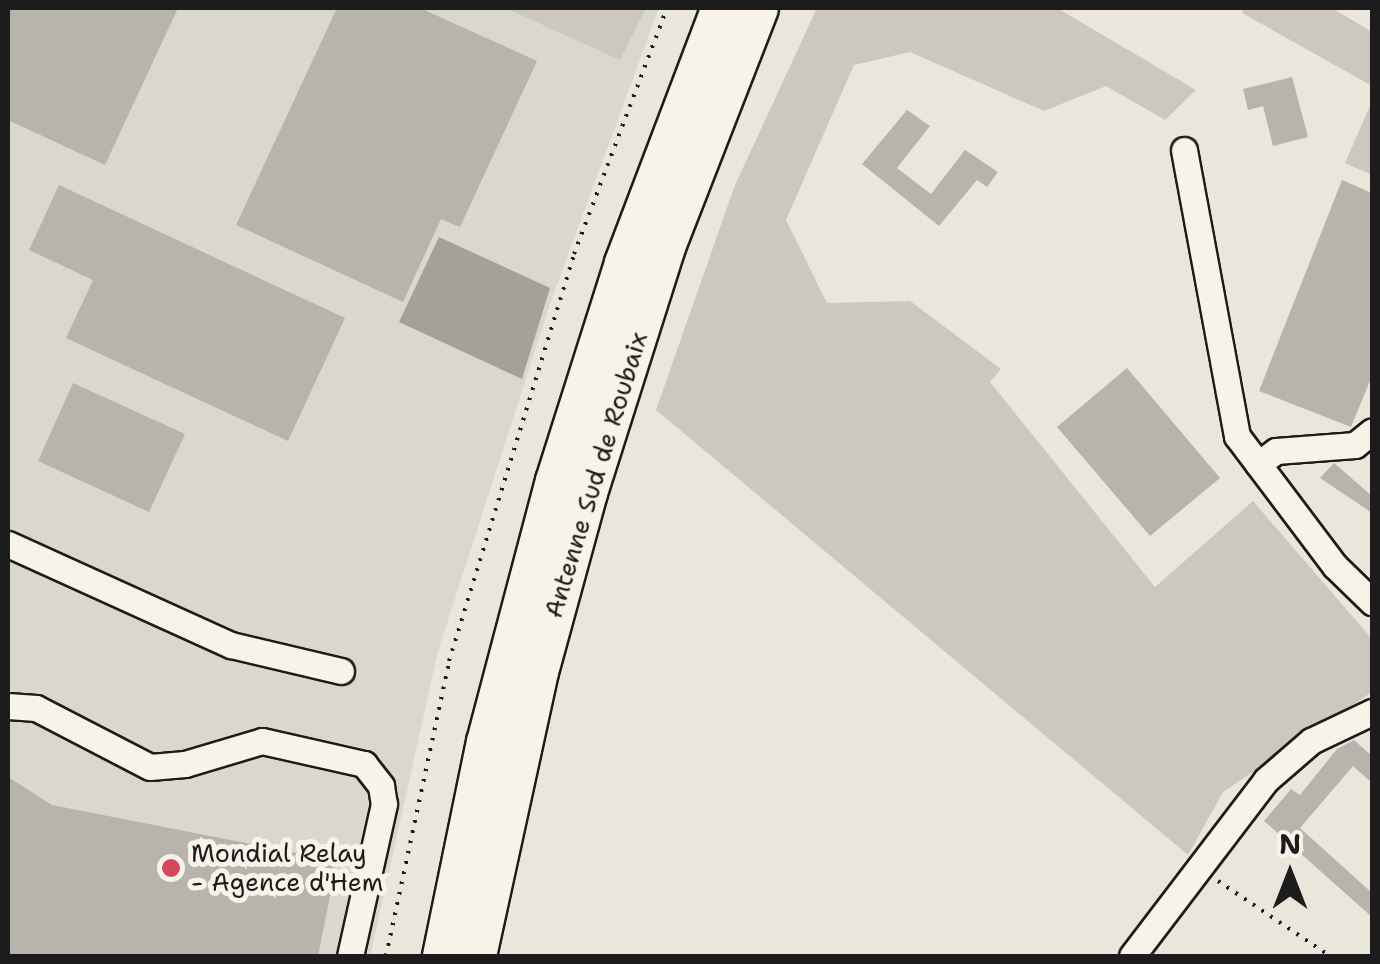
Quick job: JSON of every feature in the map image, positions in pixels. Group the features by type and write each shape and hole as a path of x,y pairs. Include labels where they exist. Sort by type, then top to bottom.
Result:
{"highway":[{"name":"Antenne Sud de Roubaix","path":"442,956 486,742 550,499 629,250 721,8"},
{"name":"Antenne Sud de Roubaix","path":"477,956 539,672 588,493 666,247 759,8"}],"street":[{"path":"1184,150 1238,436 1335,566 1372,602"},
{"path":"1258,464 1276,450 1355,444 1372,432"},
{"path":"8,544 231,646 342,672"},
{"path":"8,706 36,708 150,767 184,764 262,741 364,764 381,786 384,804 350,956"},
{"path":"1132,956 1198,867 1288,758 1372,712"}],"path":[{"path":"386,956 464,610 574,254 667,8"},
{"path":"1198,867 1330,956"}],"shaded area":[{"path":"8,8 659,8 552,298 438,651 370,956 8,956"},
{"path":"505,8 646,8 620,60"},
{"path":"817,8 1057,8 1196,90 1165,120 1106,86 1044,111 910,52 854,65 786,220 827,303 910,301 1001,369 990,382 1155,587 1253,501 1372,639 1372,692 1223,792 1188,855 656,410 735,185"},
{"path":"1245,8 1332,8 1372,32 1372,86 1242,13"},
{"path":"1372,101 1372,175 1345,163"},
{"path":"439,237 550,288 522,379 399,322"}],"building":[{"path":"8,8 178,8 105,165 8,120"},
{"path":"337,8 420,8 537,61 460,227 441,219 403,302 236,225"},
{"path":"1292,77 1308,137 1273,146 1263,106 1248,110 1243,89"},
{"path":"907,110 930,126 897,168 931,194 965,150 998,172 987,187 977,180 939,226 862,164"},
{"path":"1342,180 1372,193 1372,376 1351,427 1259,391"},
{"path":"59,185 345,318 288,441 66,338 93,280 29,250"},
{"path":"1127,368 1220,478 1150,536 1057,427"},
{"path":"73,383 185,434 149,512 38,461"},
{"path":"1334,463 1372,496 1372,513 1320,478"},
{"path":"1354,740 1372,756 1372,783 1353,766 1300,828 1372,893 1372,917 1264,821 1291,789 1300,795 1337,749"},
{"name":"Mondial Relay - Agence d'Hem","path":"8,777 52,805 337,861 318,956 8,956"}],"place":[{"name":"Mondial Relay - Agence d'Hem","path":"171,868"}]}
